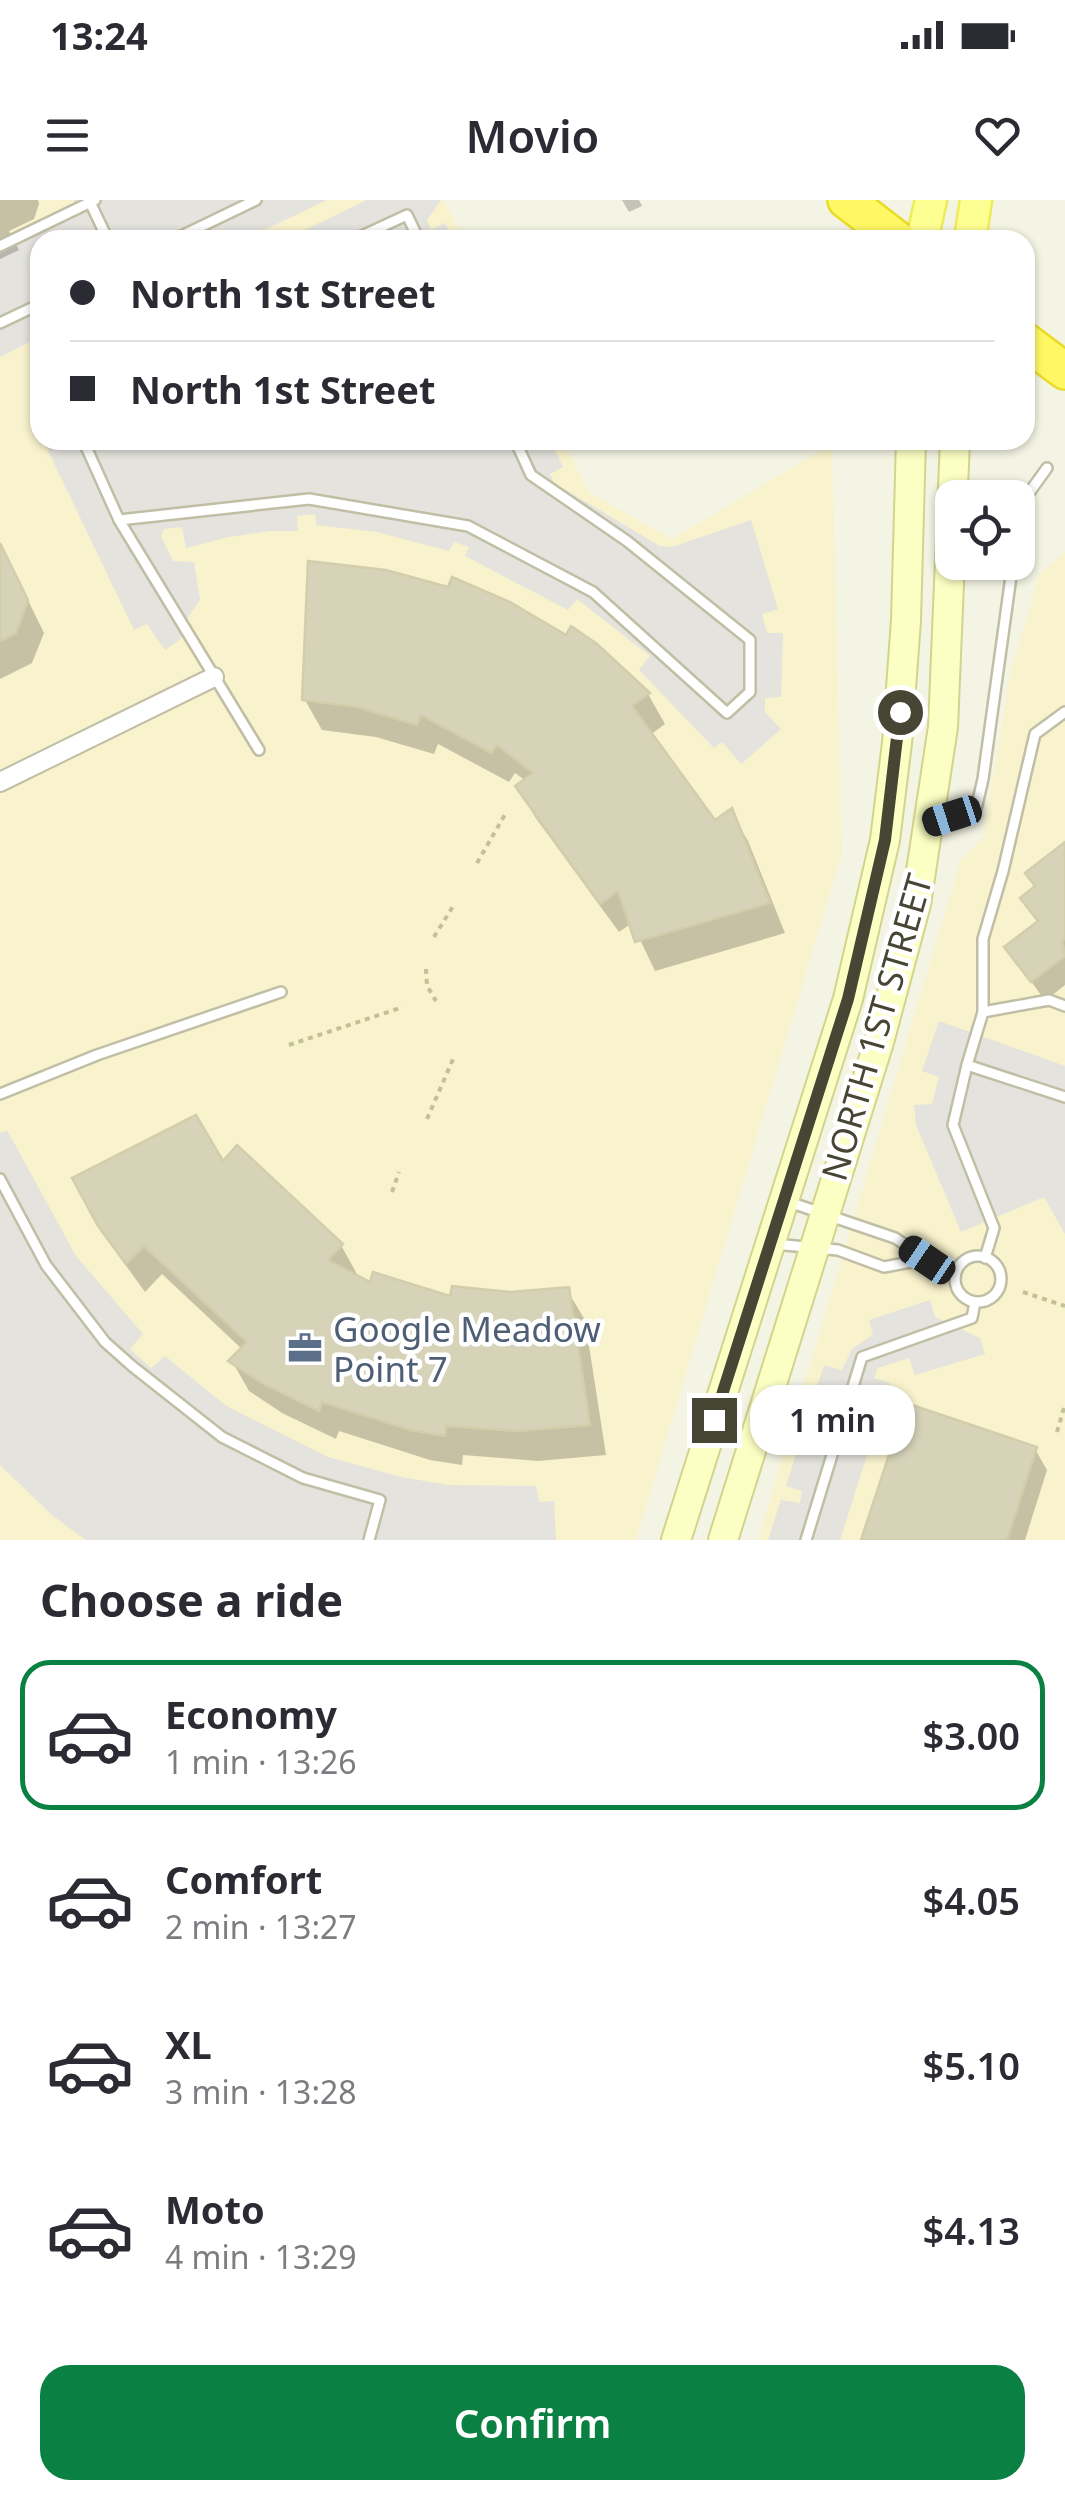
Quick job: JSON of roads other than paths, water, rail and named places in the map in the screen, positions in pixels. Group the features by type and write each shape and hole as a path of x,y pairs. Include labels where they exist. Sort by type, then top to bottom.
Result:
{"highway":[{"path":"846,200 885,230"},
{"path":"1035,348 1065,374"},
{"path":"1035,370 1065,374"}],"main road":[{"path":"924,230 930,200"},
{"path":"972,230 976,200"},
{"name":"NORTH 1ST STREET","path":"676,1540 848,999 885,840 906,620 911,450"},
{"name":"NORTH 1ST STREET","path":"723,1540 888,1008 916,904 943,727 955,450"}],"street":[{"path":"0,782 214,677"}],"lane":[{"path":"194,230 256,200"},
{"path":"32,230 91,201 104,230"},
{"path":"375,230 407,215 414,230"},
{"path":"0,246 30,231"},
{"path":"0,323 30,309"},
{"path":"88,450 119,520 259,750"},
{"path":"119,520 309,499 468,526 593,592 727,713 750,692 750,640 627,541 531,475 519,450"},
{"path":"1035,485 1047,468"},
{"path":"929,824 976,809 1011,580"},
{"path":"986,1258 994,1228 953,1125 982,1012 983,939 1035,734 1065,712"},
{"path":"0,1094 97,1055 281,992"},
{"path":"982,1012 1049,1000 1065,1006"},
{"path":"967,1065 1065,1097"},
{"path":"0,1179 46,1265 105,1342 222,1437 304,1478 380,1500 369,1540"},
{"path":"786,1201 895,1238 927,1260 956,1271"},
{"path":"772,1244 815,1245 884,1267 927,1260"},
{"path":"971,1257 986,1258 1000,1274 998,1288 989,1299 974,1302 958,1291 956,1271 971,1257"},
{"path":"806,1540 862,1356 972,1318 974,1302"}],"place":[{"name":"Google Meadow Point 7","path":"305,1348"}]}
